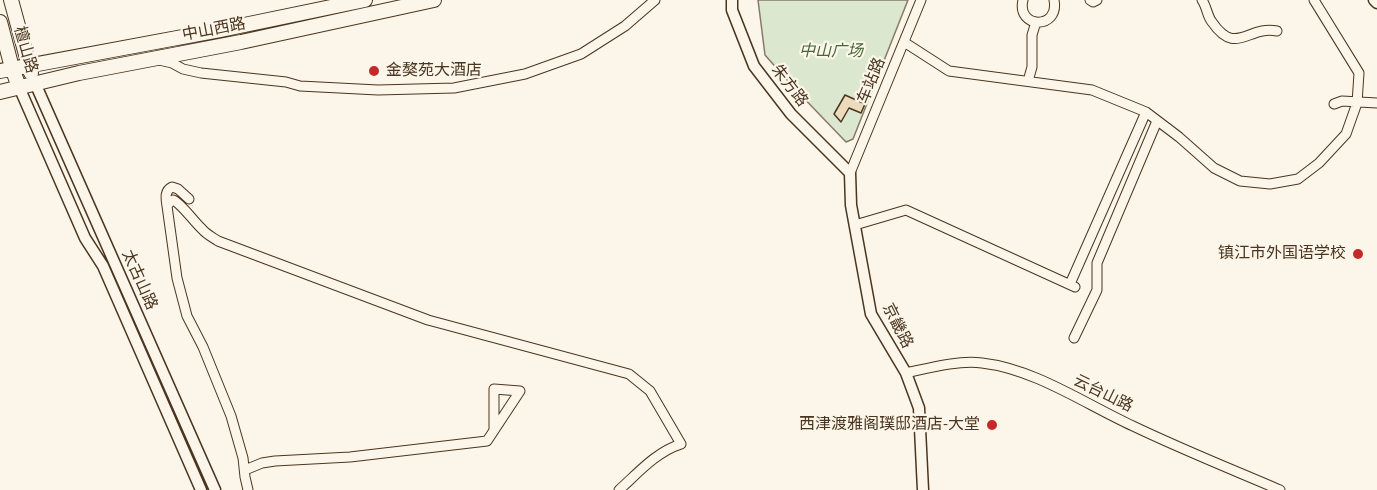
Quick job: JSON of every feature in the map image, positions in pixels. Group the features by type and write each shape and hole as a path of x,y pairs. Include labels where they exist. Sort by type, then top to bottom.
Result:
{"main road":[{"name":"檀山路","path":"11,0 35,83"},
{"name":"中山西路","path":"6,69 220,30 366,0"},
{"name":"中山西路","path":"0,92 80,73 241,42 434,0"},
{"name":"檀山路","path":"0,22 6,69 19,87"}],"street":[{"path":"152,59 201,73 285,82 300,86 378,90 454,88 525,74 580,54 625,26 655,0"},
{"name":"朱方路","path":"732,0 732,10 754,66 791,114 850,173"},
{"name":"车站路","path":"850,173 921,0"},
{"path":"1023,0 1024,14 1031,21 1036,22 1042,22 1052,16 1055,1"},
{"path":"1090,0 1093,2 1097,0"},
{"path":"1202,0 1211,21 1224,36 1233,40 1266,29 1277,31"},
{"path":"904,42 949,71 1092,90 1146,112 1214,168 1240,181 1270,184 1298,178 1319,163 1346,134 1357,103 1359,73 1314,0"},
{"path":"1028,81 1032,67 1032,35 1036,22"},
{"name":"太古山路","path":"35,83 215,490"},
{"name":"太古山路","path":"19,87 85,238 103,266 201,490"},
{"path":"1334,104 1342,101 1377,103"},
{"path":"855,225 906,210 1073,285 1146,112"},
{"path":"1074,338 1097,290 1097,263 1157,121"},
{"name":"京畿路","path":"850,173 851,205 871,315 906,373 919,408 923,490"},
{"path":"189,199 178,189 172,187 166,192 177,278 187,316 203,347 231,416 243,458 248,490"},
{"path":"167,206 173,200 178,201 204,232 218,241 429,320 629,374 650,391 681,444 661,454 620,490"},
{"name":"云台山路","path":"906,373 947,364 981,363 1021,372 1134,426 1280,490"},
{"path":"244,470 275,461 350,457 487,441 520,391 494,389 494,430"}],"green space":[{"name":"中山广场","path":"758,0 908,0 853,139 846,142 765,55"}],"building":[{"path":"845,95 865,104 861,113 849,108 841,122 834,114"}],"place":[{"name":"金獒苑大酒店","path":"374,71"},
{"name":"镇江市外国语学校","path":"1358,254"},
{"name":"西津渡雅阁璞邸酒店-大堂","path":"992,425"}]}
